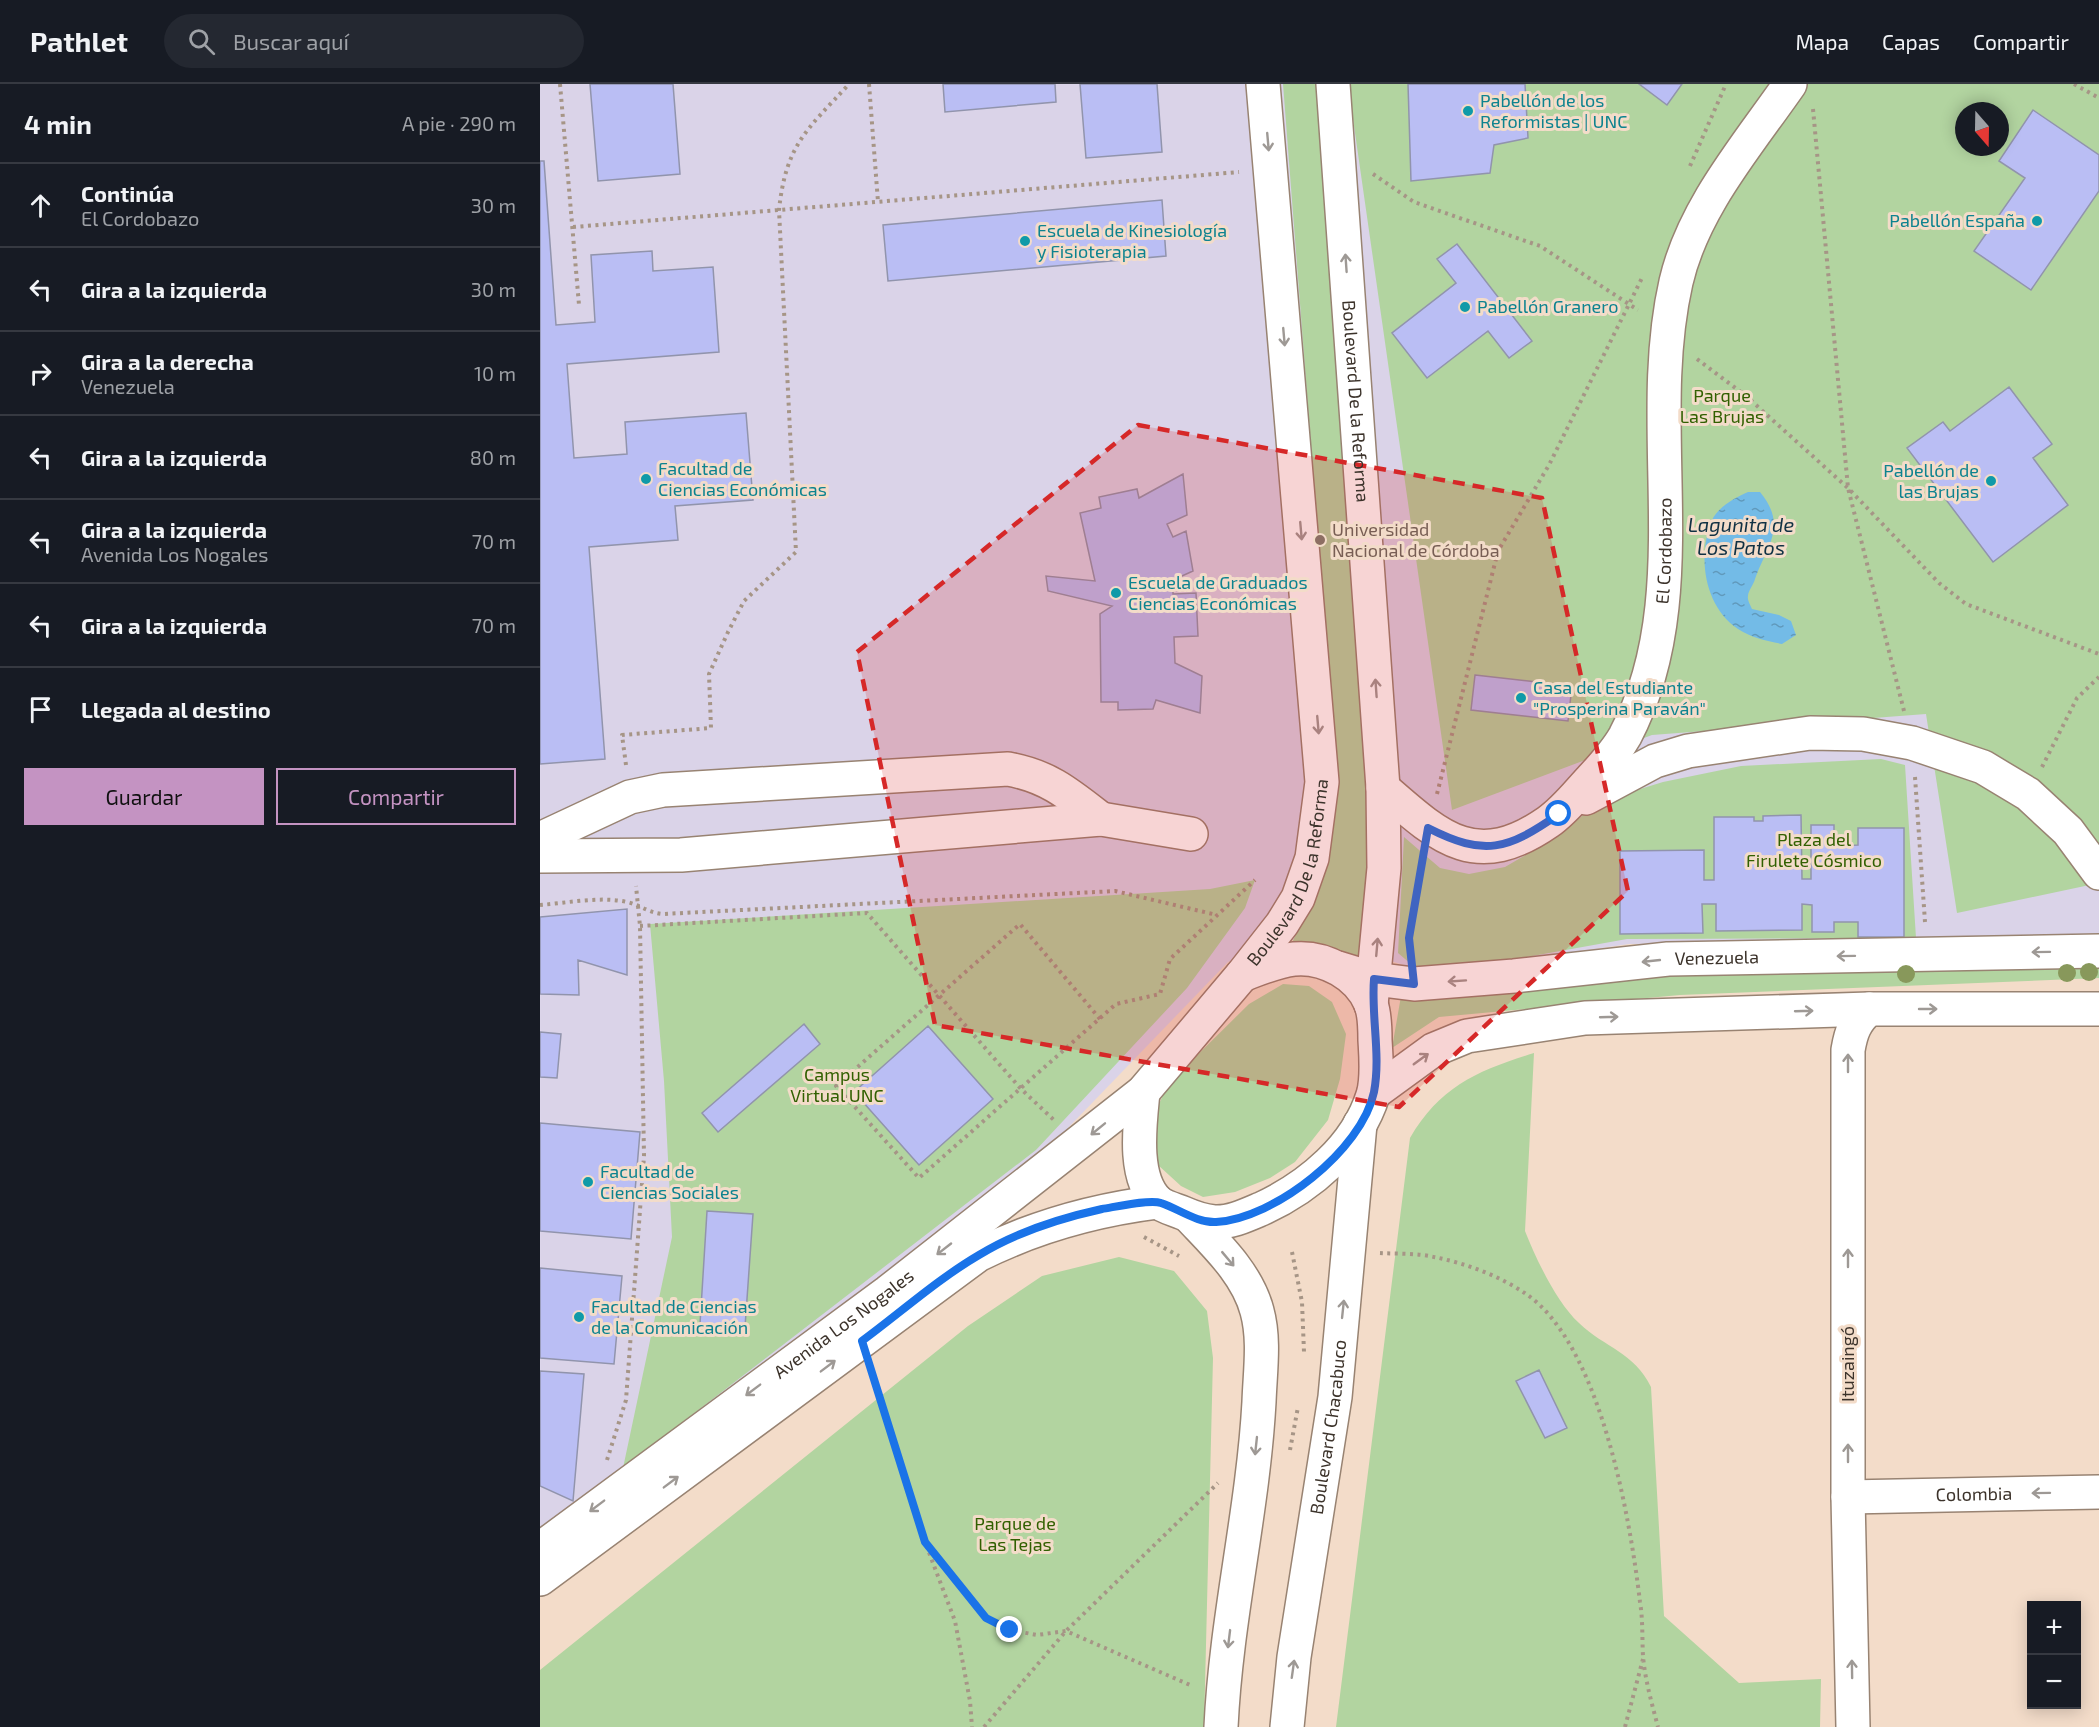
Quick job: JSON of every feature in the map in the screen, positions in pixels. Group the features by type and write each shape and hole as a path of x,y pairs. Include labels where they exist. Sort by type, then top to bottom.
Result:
{"street":[{"name":"Boulevard De la Reforma","path":"1143,1092 1242,975 1282,924 1298,898 1312,858 1322,782 1263,84"},
{"name":"Boulevard De la Reforma","path":"1334,84 1383,788 1384,868 1372,992 1376,1054 1374,1094"},
{"name":"El Cordobazo","path":"1383,788 1428,828 1456,843 1479,848 1518,840 1559,814 1624,738 1640,701 1654,654 1664,608 1666,335 1676,281 1689,240 1712,197 1790,84"},
{"path":"1559,814 1615,780 1655,760 1688,751 1810,733 1863,734 1912,742 1983,768 2028,794 2068,831 2099,873"},
{"path":"540,839 630,797 663,790 1008,769 1034,773 1064,790 1101,819"},
{"path":"540,856 681,855 1101,819 1191,834"},
{"name":"Venezuela","path":"1372,992 1414,984 1514,976 1668,959 2099,951"},
{"path":"1242,975 1294,959 1318,960 1338,968 1372,992"},
{"path":"1143,1092 1139,1151 1145,1181 1158,1202 1189,1216 1214,1222 1242,1218 1292,1195 1318,1173 1360,1124 1374,1094 1433,1050 1467,1036 1585,1018 1869,1009 2099,1008"},
{"name":"Ituzaingó","path":"1853,1727 1848,1497 1848,1050 1851,1032 1858,1019 1869,1009"},
{"name":"Avenida Los Nogales","path":"540,1549 888,1292 1080,1144 1143,1092"},
{"name":"Boulevard Chacabuco","path":"1287,1727 1294,1657 1335,1397 1360,1124"},
{"name":"Avenida Los Nogales","path":"540,1580 978,1255 1023,1234 1102,1209 1158,1202"},
{"path":"1189,1216 1238,1271 1257,1310 1262,1341 1256,1447 1223,1684 1221,1727"},
{"name":"Colombia","path":"1848,1497 2099,1492"}],"path":[{"path":"560,84 579,305"},
{"path":"869,84 878,202"},
{"path":"2074,84 2099,98"},
{"path":"1813,108 1848,488"},
{"path":"1338,149 1414,202 1540,246 1631,304 1666,335 1746,396 1848,488 1939,583 1966,604 2099,654"},
{"path":"573,227 1270,170"},
{"path":"1415,905 1428,828 1498,551 1549,465 1631,304"},
{"path":"2028,794 2077,698 2099,677"},
{"path":"1100,1019 1020,924 836,1086 919,1178 1021,1089 1100,1019 1116,1004 1160,994 1170,959 1255,880"},
{"path":"540,905 627,902 649,913 663,914 1115,891 1217,915"},
{"path":"640,926 867,913 1021,1089 1080,1144"},
{"path":"1102,1209 1113,1229 1145,1238 1174,1251 1182,1258"},
{"path":"1349,1251 1434,1257 1496,1276 1528,1295 1555,1323 1586,1374 1603,1420 1630,1536 1641,1604 1643,1659 1658,1727"},
{"path":"862,1341 925,1542 955,1621 970,1701 972,1727"},
{"path":"984,1727 1066,1631 1218,1484"},
{"path":"925,1542 986,1618 1010,1630 1037,1635 1066,1631 1190,1685"},
{"path":"1625,1727 1643,1659"}],"highlighted area":[{"path":"1138,425 1542,498 1628,891 1399,1107 935,1025 857,652"}],"shaded area":[{"name":"Universidad Nacional de Córdoba","path":"540,84 2099,84 2099,933 2009,940 1629,944 1431,973 1343,947 1288,939 1262,947 1228,962 1039,1158 540,1536"}],"green space":[{"path":"1283,84 1323,84 1374,757 1369,968 1289,950 1315,888 1328,847 1337,781"},
{"name":"Parque Las Brujas","path":"1348,84 2099,84 2099,883 1957,913 1926,714 1652,735 1452,810"},
{"name":"Plaza del Firulete Cósmico","path":"1881,759 1905,765 1916,938 1627,939 1443,972 1418,970 1398,953 1404,837 1440,868 1469,874 1505,867 1553,839 1601,801 1663,782 1741,766"},
{"name":"Campus Virtual UNC","path":"1255,880 1245,908 1187,988 1036,1150 623,1468 672,1237 664,1081 650,924 1210,889"},
{"path":"2099,957 2099,978 1680,995 1439,1017 1392,1048 1401,996 1620,972"},
{"path":"1283,984 1309,986 1332,1002 1346,1034 1340,1079 1328,1120 1295,1162 1270,1178 1235,1192 1203,1197 1181,1186 1158,1165 1153,1140 1155,1113 1168,1084 1249,1004"},
{"path":"1534,1053 1525,1231 1548,1280 1571,1314 1589,1331 1628,1358 1644,1375 1651,1387 1664,1616 1739,1683 1821,1679 1820,1727 1336,1727 1410,1138 1434,1105 1463,1082 1496,1066"},
{"name":"Parque de Las Tejas","path":"1119,1257 1174,1271 1207,1311 1213,1358 1204,1727 540,1727 540,1670 968,1326 1042,1276"}],"water":[{"name":"Lagunita de Los Patos","path":"1748,492 1760,492 1773,515 1774,526 1748,599 1752,609 1779,615 1791,621 1796,635 1782,644 1749,635 1738,629 1717,607 1707,580 1705,549 1712,520 1723,507"}],"building":[{"path":"590,84 673,84 680,174 598,181"},
{"path":"943,84 1055,84 1056,102 945,112"},
{"path":"1080,84 1157,84 1162,152 1086,158"},
{"name":"Pabellón de los Reformistas | UNC","path":"1408,84 1525,84 1528,138 1494,145 1490,173 1411,181"},
{"path":"1639,84 1682,84 1667,105"},
{"name":"Pabellón España","path":"2033,110 2099,155 2099,191 2031,290 1974,251 2025,178 1999,161 2002,156 2009,156 2009,146"},
{"name":"Facultad de Ciencias Económicas","path":"540,161 544,161 556,325 595,322 591,255 652,251 653,271 713,267 719,352 567,364 574,458 627,454 625,422 746,413 753,500 675,506 678,540 589,547 605,759 540,764"},
{"name":"Escuela de Kinesiología y Fisioterapia","path":"1162,200 1166,256 888,281 883,225"},
{"name":"Pabellón Granero","path":"1457,244 1532,341 1509,358 1488,331 1427,378 1392,333 1456,283 1437,259"},
{"name":"Pabellón de las Brujas","path":"2009,387 2052,444 2033,458 2068,505 1993,562 1907,448 1943,422 1950,431"},
{"name":"Escuela de Graduados Ciencias Económicas","path":"1183,474 1187,515 1167,524 1173,537 1186,531 1193,571 1173,580 1173,594 1196,593 1198,636 1174,637 1175,663 1202,676 1200,713 1156,700 1153,709 1118,710 1118,702 1101,702 1100,614 1112,606 1048,591 1046,576 1095,581 1080,513 1101,508 1099,497 1137,489 1139,498"},
{"name":"Casa del Estudiante \"Prosperina Paraván\"","path":"1475,675 1572,686 1568,721 1471,710"},
{"path":"1801,815 1802,879 1811,879 1811,825 1834,825 1834,846 1858,845 1858,828 1904,828 1904,937 1858,937 1858,922 1834,922 1834,932 1812,932 1812,905 1802,904 1802,930 1716,931 1716,904 1702,904 1703,933 1620,934 1620,851 1704,850 1704,880 1714,880 1714,817 1754,817 1754,821 1763,821 1763,816"},
{"path":"627,909 627,975 578,960 579,995 540,994 540,917"},
{"path":"804,1024 820,1044 718,1132 702,1113"},
{"name":"Campus Virtual UNC","path":"928,1026 993,1099 919,1165 854,1092"},
{"path":"540,1032 561,1034 557,1078 540,1077"},
{"name":"Facultad de Ciencias Sociales","path":"540,1123 640,1132 631,1239 540,1231"},
{"name":"Facultad de Ciencias de la Comunicación","path":"707,1211 753,1214 745,1327 700,1324"},
{"name":"Facultad de Ciencias de la Comunicación","path":"540,1268 622,1276 614,1364 540,1358"},
{"path":"1539,1370 1567,1428 1545,1438 1516,1381"},
{"name":"Facultad de Ciencias de la Comunicación","path":"540,1371 584,1374 573,1501 540,1486"}],"place":[{"name":"Pabellón de los Reformistas | UNC","path":"1468,111"},
{"name":"Pabellón España","path":"2037,221"},
{"name":"Escuela de Kinesiología y Fisioterapia","path":"1025,241"},
{"name":"Pabellón Granero","path":"1465,307"},
{"name":"Facultad de Ciencias Económicas","path":"646,479"},
{"name":"Pabellón de las Brujas","path":"1991,481"},
{"name":"Universidad Nacional de Córdoba","path":"1320,540"},
{"name":"Escuela de Graduados Ciencias Económicas","path":"1116,593"},
{"name":"Casa del Estudiante \"Prosperina Paraván\"","path":"1521,698"},
{"name":"Facultad de Ciencias Sociales","path":"588,1182"},
{"name":"Facultad de Ciencias de la Comunicación","path":"579,1317"}],"route":[{"path":"1010,1630 986,1618 925,1542 862,1341 978,1255 1055,1222 1102,1209 1158,1202 1189,1216 1214,1222 1242,1218 1292,1195 1318,1173 1360,1124 1374,1094 1376,1054 1371,1005 1374,979 1414,984 1409,938 1428,828 1456,843 1479,848 1518,840 1559,814"}]}
